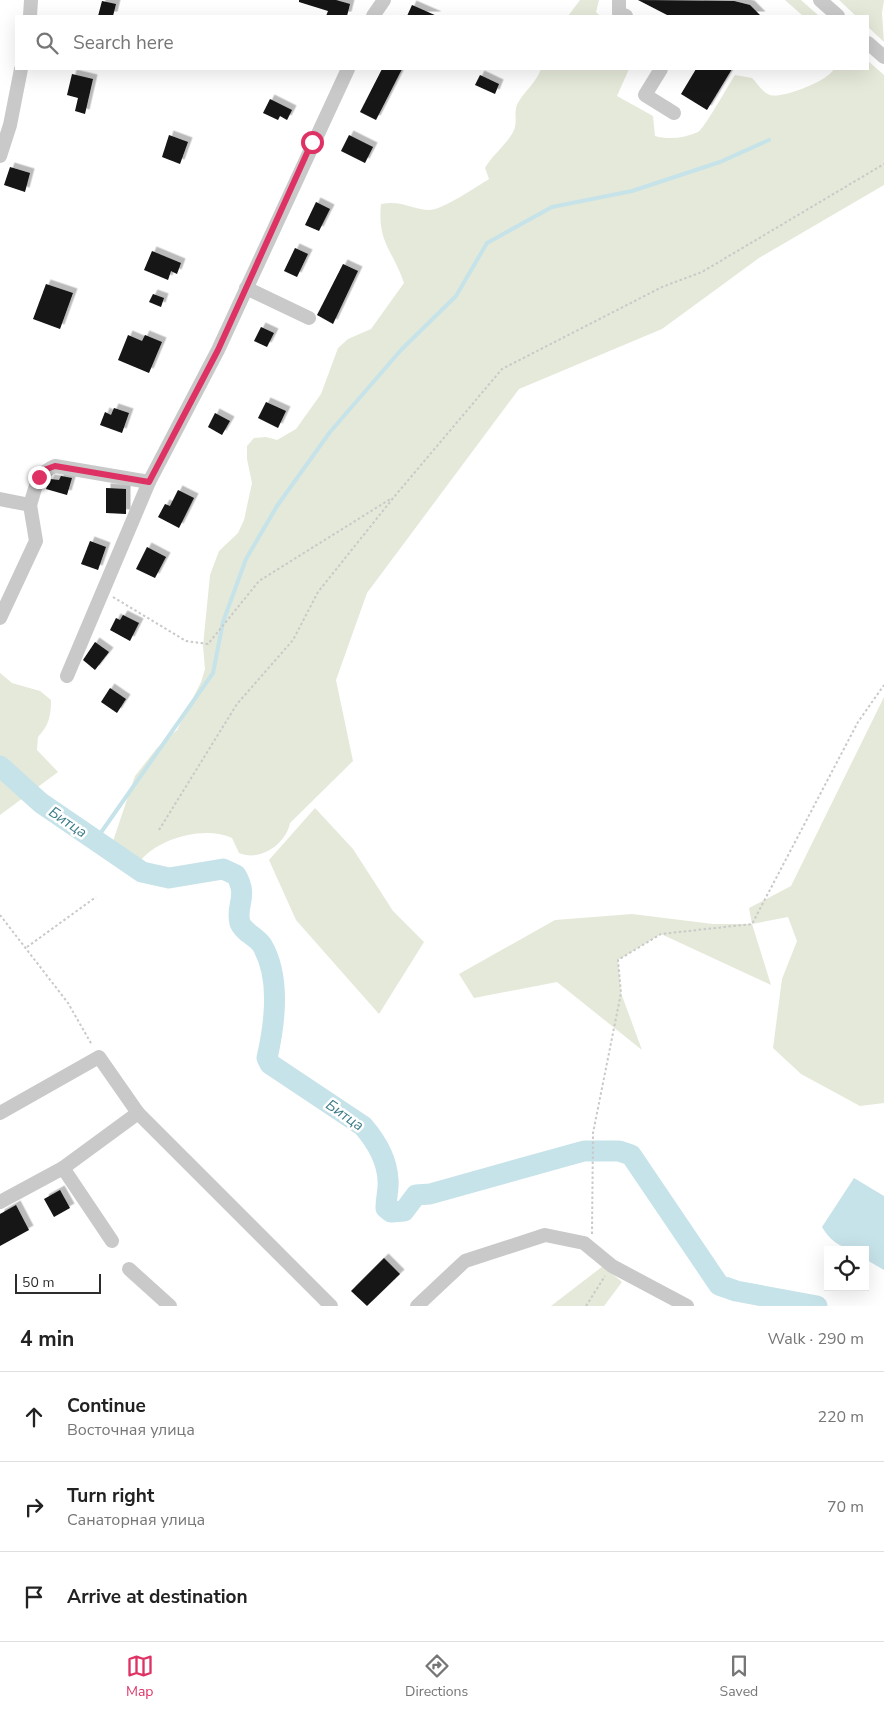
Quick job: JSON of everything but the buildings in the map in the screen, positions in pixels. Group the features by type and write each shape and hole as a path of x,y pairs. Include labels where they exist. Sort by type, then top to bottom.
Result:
{"street":[{"path":"30,15 31,0"},
{"path":"374,15 384,0"},
{"path":"619,0 619,12 624,15"},
{"path":"820,0 837,15"},
{"path":"869,44 884,57"},
{"path":"0,156 10,125 21,70"},
{"path":"66,676 149,482 218,350 348,70"},
{"path":"660,70 644,95 674,113"},
{"path":"246,288 309,318"},
{"path":"0,618 36,541 30,505 39,477 44,470 55,466 149,482"},
{"path":"0,499 30,505"},
{"path":"0,1113 99,1057 138,1113 331,1306"},
{"path":"0,1202 63,1168 138,1113"},
{"path":"63,1168 112,1241"},
{"path":"417,1306 465,1261 545,1234 584,1243 612,1266 687,1306"},
{"path":"129,1269 170,1306"}],"path":[{"path":"159,830 237,704 293,640 318,592 394,497 502,369 662,287 702,272 884,164"},
{"path":"103,591 186,640 208,644 259,581 394,497"},
{"path":"592,1249 593,1133 621,993 618,960 661,934 752,924 858,722 884,685"},
{"path":"26,948 96,897"},
{"path":"0,915 68,1004 99,1057"},
{"path":"586,1306 612,1266"}],"green space":[{"path":"580,0 599,0 596,12 599,15 569,15"},
{"path":"785,0 801,0 818,15 802,15"},
{"path":"839,0 884,0 882,13 884,42 869,28 869,15 855,15"},
{"path":"869,62 884,75 884,185 759,258 662,329 519,389 367,593 336,680 353,761 290,823 288,831 278,844 263,853 247,855 239,853 232,838 221,834 194,834 168,841 146,855 138,864 112,844 135,776 157,748 177,730 201,682 205,669 203,646 210,575 219,551 238,533 244,520 252,483 247,459 247,446 254,438 266,437 277,440 296,429 321,394 338,348 348,339 371,329 404,283 381,228 381,204 395,203 424,210 436,209 489,179 485,168 513,132 516,124 517,104 537,78 541,70 629,70 617,96 653,116 655,136 671,138 688,136 698,132 711,115 735,75 752,78 765,92 776,96 794,92 814,84 833,70 869,70"},
{"path":"0,673 12,683 40,691 51,700 49,720 38,737 37,750 58,772 0,815"},
{"path":"884,697 884,1103 860,1106 801,1074 773,1048 782,979 797,941 788,917 752,924 749,908 791,886"},
{"path":"315,808 353,849 393,911 424,942 379,1014 296,920 269,860"},
{"path":"632,914 713,924 752,924 771,985 661,934 618,960 621,993 642,1050 557,982 474,998 459,974 555,920"},
{"path":"603,1266 622,1282 604,1306 551,1306"}],"water":[{"path":"854,1178 884,1196 884,1270 869,1261 869,1246 840,1245 822,1227"}],"waterway":[{"path":"95,841 213,673 223,622 246,559 277,506 330,432 401,350 456,296 487,243 552,207 632,191 720,162 769,140"},
{"name":"Битца","path":"0,766 41,803 142,872 169,878 223,869 236,875 240,883 242,895 239,911 240,923 262,945 272,971 275,1000 267,1058 270,1064 363,1126 368,1132 380,1150 386,1164 388,1183 386,1208 391,1212 404,1211 416,1195 430,1194 584,1151 619,1151 631,1155 719,1285 736,1291 817,1306"}],"route":[{"path":"39,477 44,470 55,466 62,466 149,482 218,350 312,142"}]}
